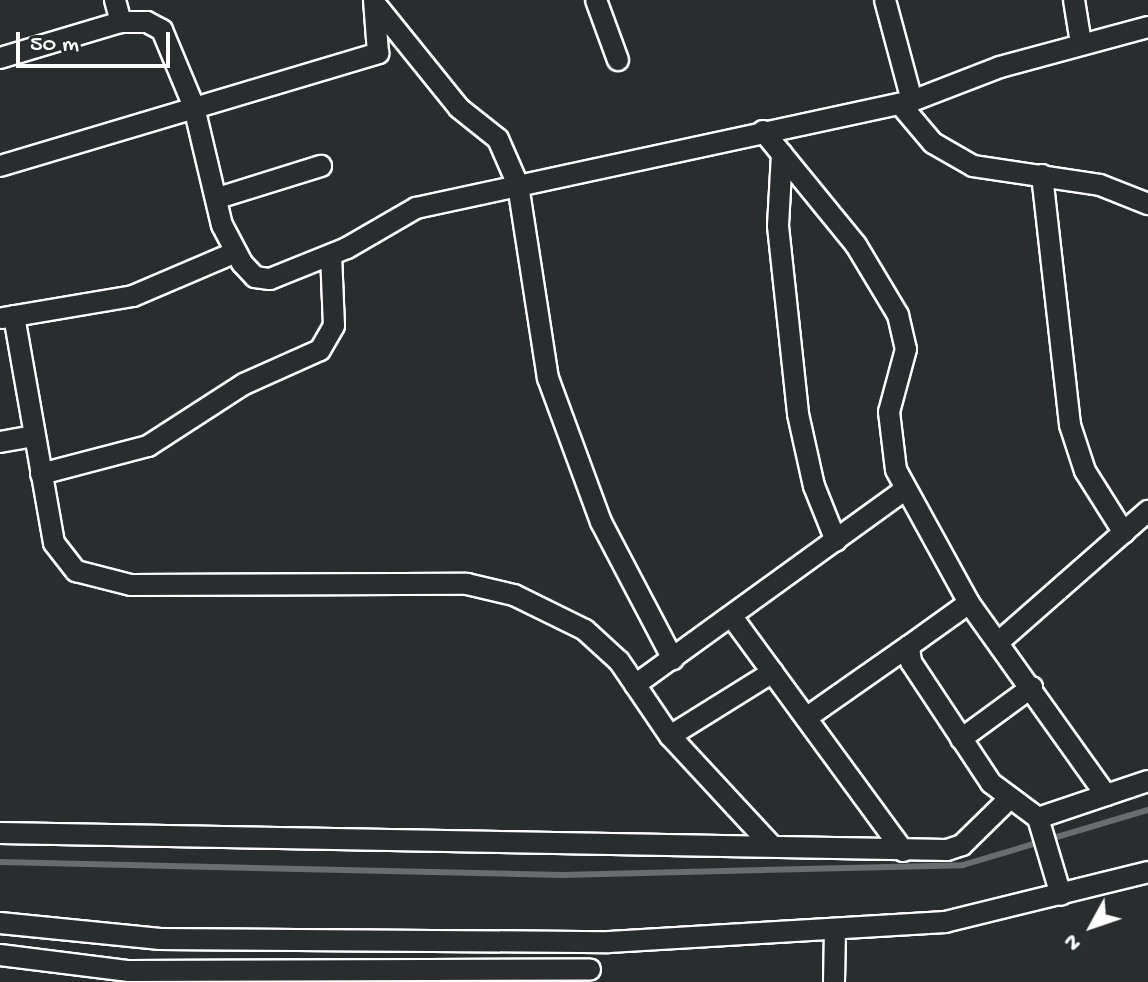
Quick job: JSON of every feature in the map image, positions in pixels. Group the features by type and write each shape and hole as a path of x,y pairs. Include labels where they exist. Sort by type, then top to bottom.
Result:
{"street":[{"path":"115,0 121,22"},
{"path":"596,0 618,60"},
{"path":"885,0 906,103 951,156 1042,175 1148,204"},
{"path":"1074,0 1081,43"},
{"path":"0,166 378,53 375,2"},
{"path":"375,2 459,108 498,139 518,185 548,378 601,522 673,659"},
{"path":"0,58 121,22 147,22 162,30 194,107 236,252 255,277 270,279 331,255 416,208 763,131 906,103 1081,43 1148,27"},
{"path":"763,131 856,245 898,315 905,364 889,412 902,492 969,603 1001,640 1106,795"},
{"path":"782,154 778,226 798,414 814,486 836,541"},
{"path":"218,198 321,166"},
{"path":"1042,175 1070,425 1085,471 1124,533"},
{"path":"236,252 133,296 7,317 54,543 91,580 467,584 514,595 585,630 635,685 670,736 771,845"},
{"path":"41,474 148,446 244,384 320,350 334,326 331,255"},
{"path":"0,442 34,436"},
{"path":"635,685 902,492"},
{"path":"1001,640 1148,511"},
{"path":"806,718 969,603"},
{"path":"732,617 903,851"},
{"path":"909,646 911,662 961,739 1007,801 1039,822 1058,886"},
{"path":"670,736 773,672"},
{"path":"961,739 1032,687"},
{"path":"1039,822 1148,781"},
{"path":"0,833 771,845 903,851 962,845 1007,801"},
{"path":"0,923 160,939 585,942 945,922 1058,886 1148,872"},
{"path":"834,982 835,930"},
{"path":"0,955 129,971 592,975 585,942"}],"waterway":[{"path":"0,862 562,875 963,865 1148,810"}]}
